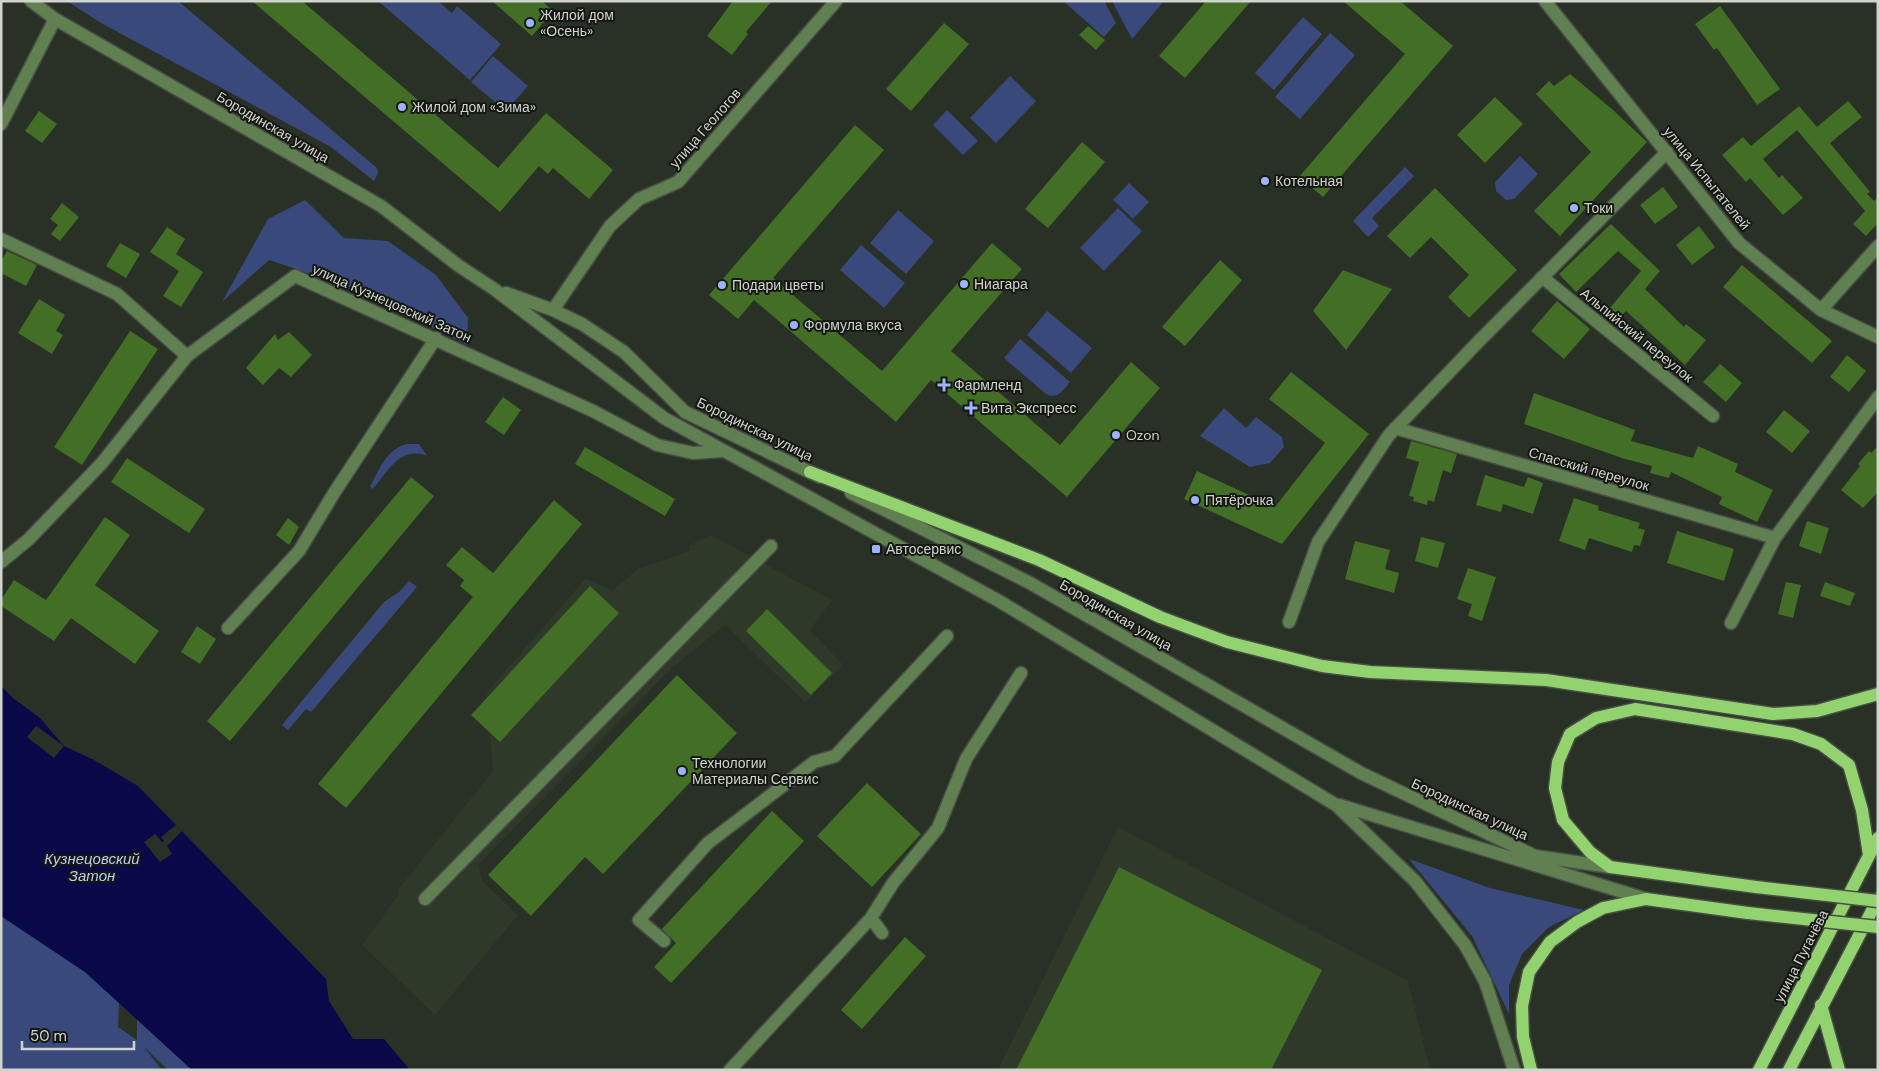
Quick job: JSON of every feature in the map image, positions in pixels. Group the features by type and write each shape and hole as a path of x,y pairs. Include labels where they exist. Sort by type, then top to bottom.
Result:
{"main road":[{"path":"810,472 1039,560 1144,609 1227,642 1322,666 1370,672 1546,680 1773,714 1817,711 1878,694"},
{"path":"1610,867 1590,852 1563,820 1555,788 1558,762 1570,734 1596,718 1635,709 1793,734 1821,744 1849,765 1862,810 1869,855"},
{"name":"улица Пугачёва","path":"1759,1070 1878,838"},
{"name":"Бородинская улица","path":"1610,867 1756,887 1878,900"},
{"path":"1531,1070 1524,1037 1522,1006 1529,972 1550,942 1577,922 1603,908 1646,899 1748,913 1878,927"},
{"path":"1789,1070 1821,1005 1878,900"},
{"path":"1821,1005 1839,1070"}],"street":[{"name":"Бородинская улица","path":"30,1 55,19 381,206 664,418 999,601 1336,805"},
{"name":"улица Геологов","path":"553,310 610,226 639,199 678,182 836,1"},
{"name":"улица Испытателей","path":"1545,1 1739,242 1821,310 1878,337"},
{"path":"1,124 55,19"},
{"path":"1289,622 1318,542 1395,428 1667,152"},
{"path":"1,239 117,294 187,356 102,463 5,555"},
{"path":"1821,310 1878,246"},
{"name":"улица Кузнецовский Затон","path":"187,356 296,276 593,411 657,445 693,453 722,451"},
{"name":"Альпийский переулок","path":"1542,277 1713,416"},
{"name":"Бородинская улица","path":"494,289 553,310 582,324 624,352 685,412 810,472 1030,583 1361,774 1535,856 1610,867"},
{"path":"228,628 299,551 334,492 436,338"},
{"path":"1731,623 1775,538 1878,397"},
{"name":"Спасский переулок","path":"1395,428 1775,538"},
{"path":"425,898 771,546"},
{"path":"664,941 639,920 708,843 814,762 836,756 947,636"},
{"path":"730,1070 871,918 893,883 938,828 966,759 1020,673"},
{"path":"1336,805 1646,899"},
{"path":"1336,805 1415,881 1465,945 1485,981 1514,1070"},
{"path":"871,918 882,933"}],"shaded area":[{"path":"67,1 178,1 377,168 378,173 374,181 331,147 101,23"},
{"path":"378,1 438,1 452,13 457,6 501,44 470,80"},
{"path":"1063,1 1104,1 1116,23 1104,37"},
{"path":"1112,1 1164,1 1132,39"},
{"path":"1303,17 1322,34 1274,90 1255,73"},
{"path":"1330,33 1355,55 1300,119 1275,97"},
{"path":"493,56 528,86 506,111 471,82"},
{"path":"1010,76 1036,101 996,143 970,118"},
{"path":"947,110 978,141 963,155 933,125"},
{"path":"1520,156 1538,174 1514,199 1506,200 1496,191 1495,182"},
{"path":"1405,167 1414,176 1372,218 1379,226 1368,237 1353,221"},
{"path":"1129,183 1149,202 1133,219 1113,200"},
{"path":"305,200 344,238 388,241 436,275 468,318 467,345 359,290 269,260 222,302 268,219"},
{"path":"1118,208 1142,231 1104,271 1080,248"},
{"path":"898,210 934,241 906,274 870,243"},
{"path":"861,245 905,283 884,308 840,270"},
{"path":"1047,311 1092,348 1071,373 1027,335"},
{"path":"1020,339 1070,382 1060,393 1054,396 1046,394 1004,358"},
{"path":"1224,408 1246,428 1256,417 1282,437 1284,447 1270,463 1250,467 1200,436"},
{"path":"407,444 419,444 427,456 410,454 402,457 389,468 373,489 370,487 388,455"},
{"path":"711,535 832,600 810,630 843,665 805,702 725,625 673,667 478,865 483,882 518,915 435,1015 362,945 399,894 397,891 493,771 487,692 586,578 612,591 638,569 690,551 689,546"},
{"path":"409,581 417,587 311,712 306,709 288,730 282,725 384,602 399,592"},
{"path":"1118,827 1408,981 1430,1070 998,1070"},
{"path":"1409,859 1490,888 1584,910 1549,927 1522,954 1509,985 1509,1014 1472,936"},
{"path":"1,916 85,972 119,1003 118,1027 137,1040 137,1019 192,1070 168,1070 143,1046 162,1070 1,1070"}],"water":[{"name":"Кузнецовский Затон","path":"1,686 13,698 40,718 64,746 94,760 138,786 326,979 329,1001 353,1039 384,1039 410,1070 192,1070 85,972 1,916"}],"pier":[{"path":"36,726 64,746 54,758 27,737"},
{"path":"176,825 182,831 167,846 172,854 160,862 144,842 155,834 162,842 164,841 161,837"}],"building":[{"name":"Жилой дом «Зима»","path":"252,1 302,1 498,168 546,113 613,170 589,199 553,168 548,174 539,166 500,212"},
{"name":"Жилой дом «Осень»","path":"492,1 542,1 553,11 532,36"},
{"path":"733,1 772,1 746,32 748,34 732,55 707,36"},
{"path":"1206,1 1251,1 1185,78 1159,56"},
{"path":"1343,1 1400,1 1453,46 1323,197 1299,177 1405,54"},
{"path":"1720,6 1780,89 1757,105 1717,48 1714,50 1695,24"},
{"path":"944,23 969,44 911,111 886,89"},
{"path":"1088,26 1105,40 1096,50 1079,35"},
{"path":"1570,74 1647,142 1560,236 1534,211 1591,152 1536,94 1549,81 1554,86"},
{"path":"1495,97 1523,124 1485,163 1457,135"},
{"path":"1848,101 1862,117 1830,143 1870,192 1867,194 1874,201 1878,197 1878,227 1876,225 1866,236 1853,224 1865,211 1797,130 1763,159 1779,178 1782,175 1803,198 1783,215 1750,178 1746,182 1722,155 1743,137 1751,146 1799,106 1817,127"},
{"path":"39,111 57,124 42,143 25,131"},
{"path":"855,125 884,150 773,278 882,371 992,243 1022,269 951,351 1060,445 1131,362 1160,388 1067,497 931,380 896,422 754,300 738,319 709,295"},
{"path":"1082,142 1105,162 1048,228 1025,209"},
{"path":"1663,187 1678,207 1655,224 1640,205"},
{"path":"1435,188 1517,270 1469,318 1448,297 1469,275 1431,237 1410,258 1387,236"},
{"path":"62,203 79,217 60,241 51,234 58,225 50,219"},
{"path":"1611,224 1660,271 1645,289 1684,327 1686,324 1706,340 1685,365 1626,311 1620,318 1609,309 1641,271 1618,251 1576,292 1559,274"},
{"path":"1699,226 1715,247 1692,265 1676,245"},
{"path":"167,227 185,239 176,254 203,272 181,307 163,296 179,271 150,252"},
{"path":"120,243 140,254 126,278 106,266"},
{"path":"7,251 37,265 26,286 1,273 1,262"},
{"path":"1220,260 1242,280 1185,346 1162,327"},
{"path":"1742,265 1832,341 1812,363 1723,287"},
{"path":"1343,270 1392,289 1346,350 1313,311"},
{"path":"39,299 65,315 56,331 63,335 52,354 18,333"},
{"path":"1557,301 1590,329 1564,359 1531,331"},
{"path":"130,331 158,349 82,465 54,447"},
{"path":"289,332 312,355 291,377 279,368 263,385 246,368 275,334 278,340"},
{"path":"1847,355 1866,371 1849,392 1830,377"},
{"path":"1720,364 1742,383 1726,402 1703,382"},
{"path":"1291,372 1369,434 1282,544 1184,499 1197,471 1275,507 1325,443 1269,399"},
{"path":"1534,393 1635,430 1631,441 1693,458 1698,446 1738,464 1735,472 1773,490 1757,522 1719,504 1722,497 1671,472 1669,478 1650,473 1652,466 1625,459 1524,424"},
{"path":"503,397 521,410 504,435 485,422"},
{"path":"1784,410 1810,431 1792,453 1766,432"},
{"path":"1411,441 1457,454 1451,473 1443,470 1434,502 1428,500 1427,505 1413,501 1414,497 1409,496 1419,462 1406,458"},
{"path":"1878,446 1878,492 1863,508 1841,490 1860,466 1858,464 1869,451 1871,453"},
{"path":"585,447 675,499 665,516 575,464"},
{"path":"127,458 205,509 189,533 111,482"},
{"path":"1485,475 1524,487 1528,477 1543,483 1533,514 1503,504 1501,512 1476,505"},
{"path":"411,477 434,496 230,741 207,721"},
{"path":"1574,498 1599,506 1598,510 1640,523 1638,528 1645,530 1640,546 1634,545 1632,552 1589,538 1585,550 1559,541"},
{"path":"554,500 582,524 346,808 318,784 473,597 460,586 464,580 446,565 462,547 493,573"},
{"path":"105,517 130,535 95,585 159,631 135,664 71,618 54,641 1,606 1,600 14,580 46,600"},
{"path":"288,518 299,527 289,545 276,535"},
{"path":"1807,521 1829,528 1821,554 1799,546"},
{"path":"1677,531 1734,549 1724,581 1667,563"},
{"path":"1421,537 1445,543 1438,568 1415,561"},
{"path":"1355,541 1390,550 1385,569 1399,573 1394,593 1345,579"},
{"path":"1468,568 1496,577 1482,621 1468,616 1472,604 1457,599"},
{"path":"1786,582 1801,585 1793,618 1778,614"},
{"path":"1825,582 1855,593 1850,606 1820,596"},
{"path":"590,586 619,613 500,742 471,715"},
{"path":"767,609 832,673 811,695 746,631"},
{"path":"197,626 216,639 200,664 181,652"},
{"path":"677,675 737,733 603,874 585,857 531,916 488,875"},
{"path":"867,783 921,834 872,887 817,836"},
{"path":"772,811 804,841 671,983 654,967 676,943 662,929"},
{"path":"1119,867 1322,970 1271,1070 1016,1070"},
{"path":"905,937 926,956 862,1029 841,1010"}],"place":[{"name":"Жилой дом «Осень»","path":"530,23"},
{"name":"Жилой дом «Зима»","path":"402,107"},
{"name":"Котельная","path":"1265,181"},
{"name":"Токи","path":"1574,208"},
{"name":"Ниагара","path":"964,284"},
{"name":"Подари цветы","path":"722,285"},
{"name":"Формула вкуса","path":"794,325"},
{"name":"Фармленд","path":"944,385"},
{"name":"Вита Экспресс","path":"971,408"},
{"name":"Ozon","path":"1116,435"},
{"name":"Пятёрочка","path":"1195,500"},
{"name":"Автосервис","path":"876,549"},
{"name":"Технологии Материалы Сервис","path":"682,771"}]}
